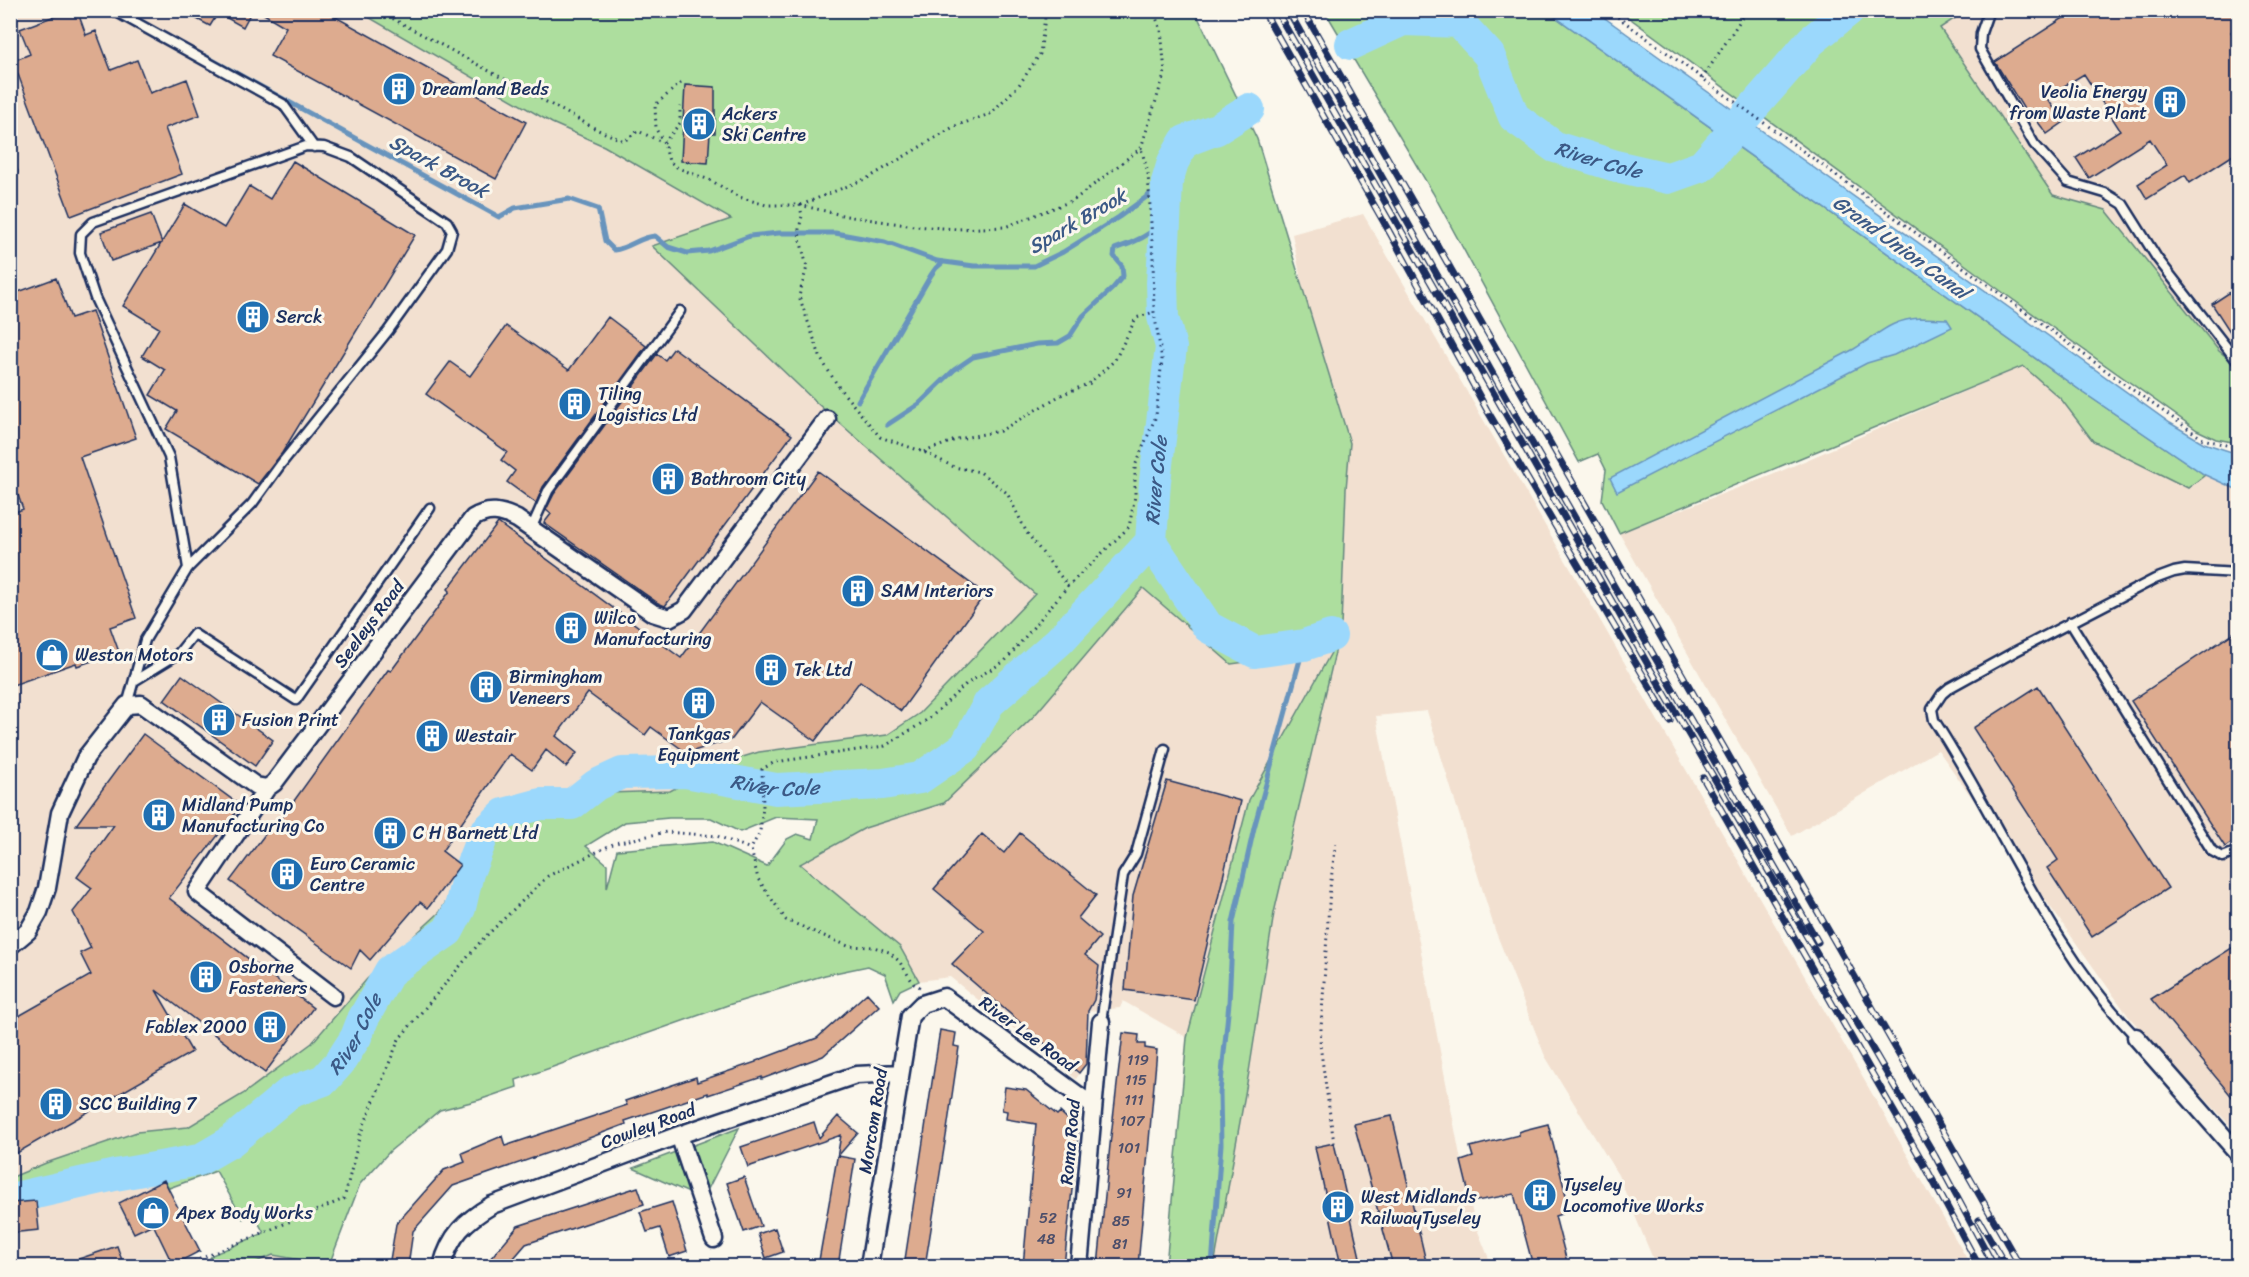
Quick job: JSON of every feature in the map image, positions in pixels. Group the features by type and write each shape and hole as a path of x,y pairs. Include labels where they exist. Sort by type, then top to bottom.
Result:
{"street":[{"name":"Seeleys Road","path":"333,996 197,892 267,788 274,783 473,518 483,512 506,513 653,613 669,618 684,610 827,419"},
{"path":"10,946 28,931 39,912 47,888 60,813 86,758 127,705 141,704 256,786 267,788"},
{"name":"Morcom Road","path":"869,1266 910,1016 922,1004 939,997"},
{"name":"River Lee Road","path":"939,997 944,997 1093,1106"},
{"name":"Roma Road","path":"1079,1266 1101,1022"},
{"path":"2136,1037 2238,1153"},
{"name":"Cowley Road","path":"442,1266 452,1239 469,1219 492,1205 679,1135 856,1075 900,1073"},
{"path":"679,1135 714,1239"}],"lane":[{"path":"113,10 283,104 314,147"},
{"path":"1989,10 1981,33 1980,50 2034,144 2068,182 2105,193 2123,204 2157,258 2238,362"},
{"path":"127,705 145,640 188,568 252,504 281,464 388,331 447,249 452,231 447,222 351,157 324,147 306,146 93,222 81,234 80,253 95,298 169,457 188,568"},
{"path":"531,529 548,491 680,311"},
{"path":"134,681 178,654 194,634 296,700 430,508"},
{"path":"2136,1037 2080,972 1932,713 1936,701 1949,688 2155,579 2174,572 2238,573"},
{"path":"2070,622 2212,851 2223,857 2238,851"},
{"path":"1101,1022 1123,875 1136,854 1165,749"}],"path":[{"path":"377,10 598,130 624,141 638,131 664,143"},
{"path":"800,205 870,177 955,126 990,114 1019,85 1040,54 1046,10"},
{"path":"939,997 914,984 899,961 888,952 874,947 848,946 786,920 758,879 751,849 760,831 763,808 762,770 775,762 885,746 930,718 966,684 1005,661 1068,586 1129,527 1135,496 1135,466 1156,416 1162,359 1154,312 1148,182 1141,148 1165,72 1161,30 1153,10"},
{"path":"1608,10 2204,439 2238,448"},
{"path":"1702,79 1747,10"},
{"path":"681,83 655,105 656,129 664,143 669,161 678,168 712,181 739,197 766,205 800,205 846,216 914,225 958,229 1005,227 1074,200 1141,148"},
{"path":"664,143 680,123 680,106"},
{"path":"800,205 802,216 799,228 800,238 807,267 799,296 821,359 840,389 880,437 924,452 954,467 980,472 1007,493 1027,533 1068,586"},
{"path":"924,452 958,439 1000,431 1061,395 1090,383 1115,360 1137,318 1154,312"},
{"path":"183,1266 344,1199 360,1135 399,1038 482,940 548,876 615,843 666,832 717,836 751,849"},
{"path":"1334,1143 1320,1045 1330,888 1336,841"}],"shaded area":[{"path":"11,11 358,11 552,123 604,146 732,220 653,246 819,405 1035,594 920,713 887,735 759,752 723,763 670,791 577,794 470,846 458,881 440,912 367,979 312,1043 243,1094 188,1127 158,1169 200,1251 170,1266 11,1266"},
{"path":"1966,11 2238,11 2238,366 2219,351 2106,210 2053,195 1940,28"},
{"path":"1363,214 1577,580 1971,1266 1656,1266 1618,1175 1545,1056 1495,930 1427,711 1376,716 1461,1161 1475,1224 1492,1266 1166,1266 1186,1037 1123,1001 1120,1008 1088,1011 1086,1064 1076,1079 950,977 919,981 900,947 800,864 865,828 944,803 1034,716 1143,588 1231,664 1332,650 1350,443 1308,315 1292,234"},
{"path":"2023,366 2061,399 2093,441 2188,488 2205,475 2238,490 2238,1134 2129,1017 1938,750 1792,836 1619,533 1772,475"},
{"path":"273,1255 336,1266 252,1266"}],"green space":[{"path":"358,11 1195,11 1257,139 1350,443 1341,627 1274,913 1249,1072 1214,1266 1166,1266 1187,1038 1249,800 1332,651 1231,664 1143,588 1034,716 944,803 865,828 800,864 900,947 919,981 900,990 894,1000 885,974 868,966 825,975 728,1005 516,1080 517,1087 440,1110 390,1151 360,1184 329,1265 273,1255 247,1266 205,1266 212,1255 264,1233 253,1213 243,1219 216,1171 169,1188 160,1173 159,1165 146,1164 11,1195 10,1178 46,1163 137,1132 188,1127 243,1094 312,1043 367,979 440,912 458,881 470,846 522,805 577,794 670,791 723,763 759,752 887,735 920,713 1035,594 819,405 652,246 731,219 604,146 552,123","holes":["776,817 818,819 813,839 797,834 787,839 767,866 713,842 617,850 607,888 607,864 586,846 625,822 669,818 711,818 740,832"]},
{"path":"1325,11 1547,11 2084,393 2205,475 2188,488 2093,441 2061,399 2023,366 1619,533 1602,500 1606,470 1598,454 1579,462 1433,193"},
{"path":"1620,11 1966,11 1940,28 2053,195 2106,210 2219,351 2238,366 2238,443 2216,439 2197,430 2005,294"},
{"path":"739,1128 707,1191 689,1193 633,1168"}],"water":[{"name":"Grand Union Canal","path":"1547,11 1595,11 2170,423 2204,443 2238,454 2238,490 2205,475 2084,393"},
{"path":"1920,318 1947,319 1952,327 1894,355 1867,363 1617,492 1610,478 1854,349 1892,325"}],"building":[{"path":"71,10 77,10 86,35 96,31 111,70 137,60 150,93 187,79 200,115 165,128 182,174 71,216 13,61 30,54 20,29"},
{"path":"180,10 252,10 243,27 218,13 210,26"},
{"name":"Dreamland Beds","path":"257,10 323,10 526,122 496,179 270,56 286,27"},
{"name":"Veolia Energy from Waste Plant","path":"2060,10 2238,10 2238,27 2231,32 2238,44 2238,152 2190,183 2185,175 2147,199 2138,184 2167,165 2150,139 2089,178 2076,158 2120,130 2084,74 2046,97 2064,122 2047,134 2028,109 2025,111 1995,62 2065,17"},
{"name":"Ackers Ski Centre","path":"685,85 715,87 715,133 710,133 708,163 681,161"},
{"name":"Serck","path":"293,161 415,235 282,453 258,484 166,429 177,411 150,395 165,370 142,356 159,328 123,306 185,204 224,228 249,186 270,199"},
{"path":"151,214 162,243 111,261 101,232"},
{"path":"56,278 71,318 92,311 136,438 80,457 136,618 110,627 119,652 77,666 76,663 10,686 10,514 23,509 13,481 10,481 10,295"},
{"path":"2238,287 2238,344 2212,304"},
{"path":"608,317 646,346 543,487 536,503 507,482 515,471 501,460 507,452 426,394 450,362 470,376 506,326 569,370"},
{"name":"Bathroom City","path":"674,348 792,435 665,606 544,523 551,514 546,510 554,494 657,354 665,360"},
{"path":"818,471 985,594 901,711 860,681 815,741 760,702 732,739 687,753 651,727 645,735 588,693 556,736 577,753 566,767 546,750 532,770 510,754 442,851 460,865 428,908 420,902 370,960 360,950 351,968 230,881 278,817 281,819 388,670 391,671 450,591 448,589 498,523 681,658"},
{"path":"2238,630 2238,838 2225,847 2131,701"},
{"name":"Fusion Print","path":"182,675 273,740 255,766 164,700"},
{"path":"2038,686 2168,888 2092,937 2047,868 2058,860 1973,728"},
{"path":"143,734 241,806 169,898 313,1008 265,1073 156,990 192,1052 10,1157 10,1021 91,975 80,953 91,948 73,912 92,888 77,877 114,825 76,825"},
{"path":"1167,781 1241,801 1194,1000 1125,990 1133,896"},
{"path":"1020,833 1096,895 1078,918 1100,937 1085,955 1099,966 1094,1000 1088,1011 1086,1064 1079,1073 952,964 984,931 934,889 982,834 1004,853"},
{"path":"2238,944 2238,1104 2151,999"},
{"path":"867,993 879,1006 823,1056 762,1079 762,1077 708,1095 708,1093 625,1121 626,1124 576,1143 453,1186 413,1231 408,1266 389,1266 396,1224 444,1170 465,1162 462,1153 502,1136 505,1146 627,1105 625,1101 696,1077 697,1082 817,1038"},
{"path":"940,1030 956,1033 954,1046 959,1047 947,1130 925,1266 904,1266"},
{"path":"1123,1033 1139,1035 1138,1044 1145,1044 1145,1048 1157,1050 1138,1266 1098,1266 1110,1145"},
{"path":"1005,1087 1026,1090 1057,1115 1060,1112 1078,1132 1064,1266 1023,1266 1036,1124 1006,1119 1007,1111 1002,1110"},
{"path":"838,1116 858,1133 838,1156 855,1159 838,1266 818,1266 841,1135 748,1167 741,1147 814,1122 819,1138"},
{"path":"1392,1116 1427,1266 1393,1266 1354,1124"},
{"name":"Tyseley Locomotive Works","path":"1548,1124 1570,1211 1555,1216 1568,1266 1533,1266 1514,1194 1471,1202 1461,1161 1473,1157 1470,1147 1519,1135 1519,1132 1524,1130"},
{"name":"West Midlands RailwayTyseley","path":"1334,1143 1362,1266 1341,1266 1315,1147"},
{"path":"744,1177 761,1226 744,1232 727,1183"},
{"name":"Apex Body Works","path":"164,1180 200,1251 173,1265 153,1224 134,1233 119,1203"},
{"path":"638,1187 644,1204 526,1244 507,1266 484,1266 518,1226"},
{"path":"36,1201 39,1230 10,1233 10,1203"},
{"path":"672,1202 687,1251 669,1257 660,1228 647,1232 640,1212"},
{"path":"775,1228 783,1252 766,1258 758,1234"},
{"path":"117,1246 124,1266 65,1266 64,1264"}],"waterway":[{"name":"Spark Brook","path":"125,10 144,23"},
{"name":"River Cole","path":"1351,44 1403,20 1459,22 1489,55 1514,117 1555,147 1616,166 1668,178 1702,166 1811,41 1849,10"},
{"name":"Spark Brook","path":"205,56 499,217 515,208 569,199 598,209 605,241 614,250 655,236 668,247 687,253 709,251 750,236 779,233 835,233 885,242 937,261 974,266 1034,266 1063,252 1119,217 1167,182"},
{"name":"River Cole","path":"10,1199 115,1175 199,1160 230,1142 289,1093 324,1080 340,1062 356,1037 363,1019 390,971 448,931 460,908 468,873 484,833 504,814 541,804 572,804 596,785 622,773 685,772 776,789 883,784 920,778 965,747 989,703 1059,641 1151,542 1155,481 1171,347 1163,317 1162,283 1167,182 1173,162 1185,141 1217,129 1249,109"},
{"path":"887,425 919,404 954,370 973,357 1037,344 1058,343 1070,336 1083,316 1123,276 1122,266 1114,256 1115,249 1142,238 1166,221"},
{"path":"858,401 931,275 943,262"},
{"path":"1151,542 1208,627 1255,652 1304,645 1331,636"},
{"path":"1212,1266 1221,1144 1220,1093 1229,1003 1233,922 1254,828 1304,645"}],"railway":[{"path":"1263,10 1390,233 1487,410 1670,721"},
{"path":"1276,10 1651,670 1935,1156 1994,1266"},
{"path":"1288,10 1512,408 1818,942"},
{"path":"1303,10 2020,1266"},
{"path":"1703,778 1924,1164 1979,1266"},
{"path":"1979,1220 2006,1266"}],"place":[{"name":"Dreamland Beds","path":"399,89"},
{"name":"Veolia Energy from Waste Plant","path":"2170,102"},
{"name":"Ackers Ski Centre","path":"699,124"},
{"name":"Serck","path":"253,317"},
{"name":"Tiling Logistics Ltd","path":"575,404"},
{"name":"Bathroom City","path":"668,479"},
{"name":"SAM Interiors","path":"858,591"},
{"name":"Wilco Manufacturing","path":"571,628"},
{"name":"Weston Motors","path":"52,655"},
{"name":"Tek Ltd","path":"771,670"},
{"name":"Birmingham Veneers","path":"486,687"},
{"name":"Tankgas Equipment","path":"699,703"},
{"name":"Fusion Print","path":"219,720"},
{"name":"Westair","path":"432,736"},
{"name":"Midland Pump Manufacturing Co","path":"159,815"},
{"name":"C H Barnett Ltd","path":"390,833"},
{"name":"Euro Ceramic Centre","path":"287,874"},
{"name":"Osborne Fasteners","path":"206,977"},
{"name":"Fablex 2000","path":"270,1027"},
{"name":"SCC Building 7","path":"56,1104"},
{"name":"Tyseley Locomotive Works","path":"1540,1195"},
{"name":"West Midlands RailwayTyseley","path":"1338,1207"},
{"name":"Apex Body Works","path":"153,1213"}]}
